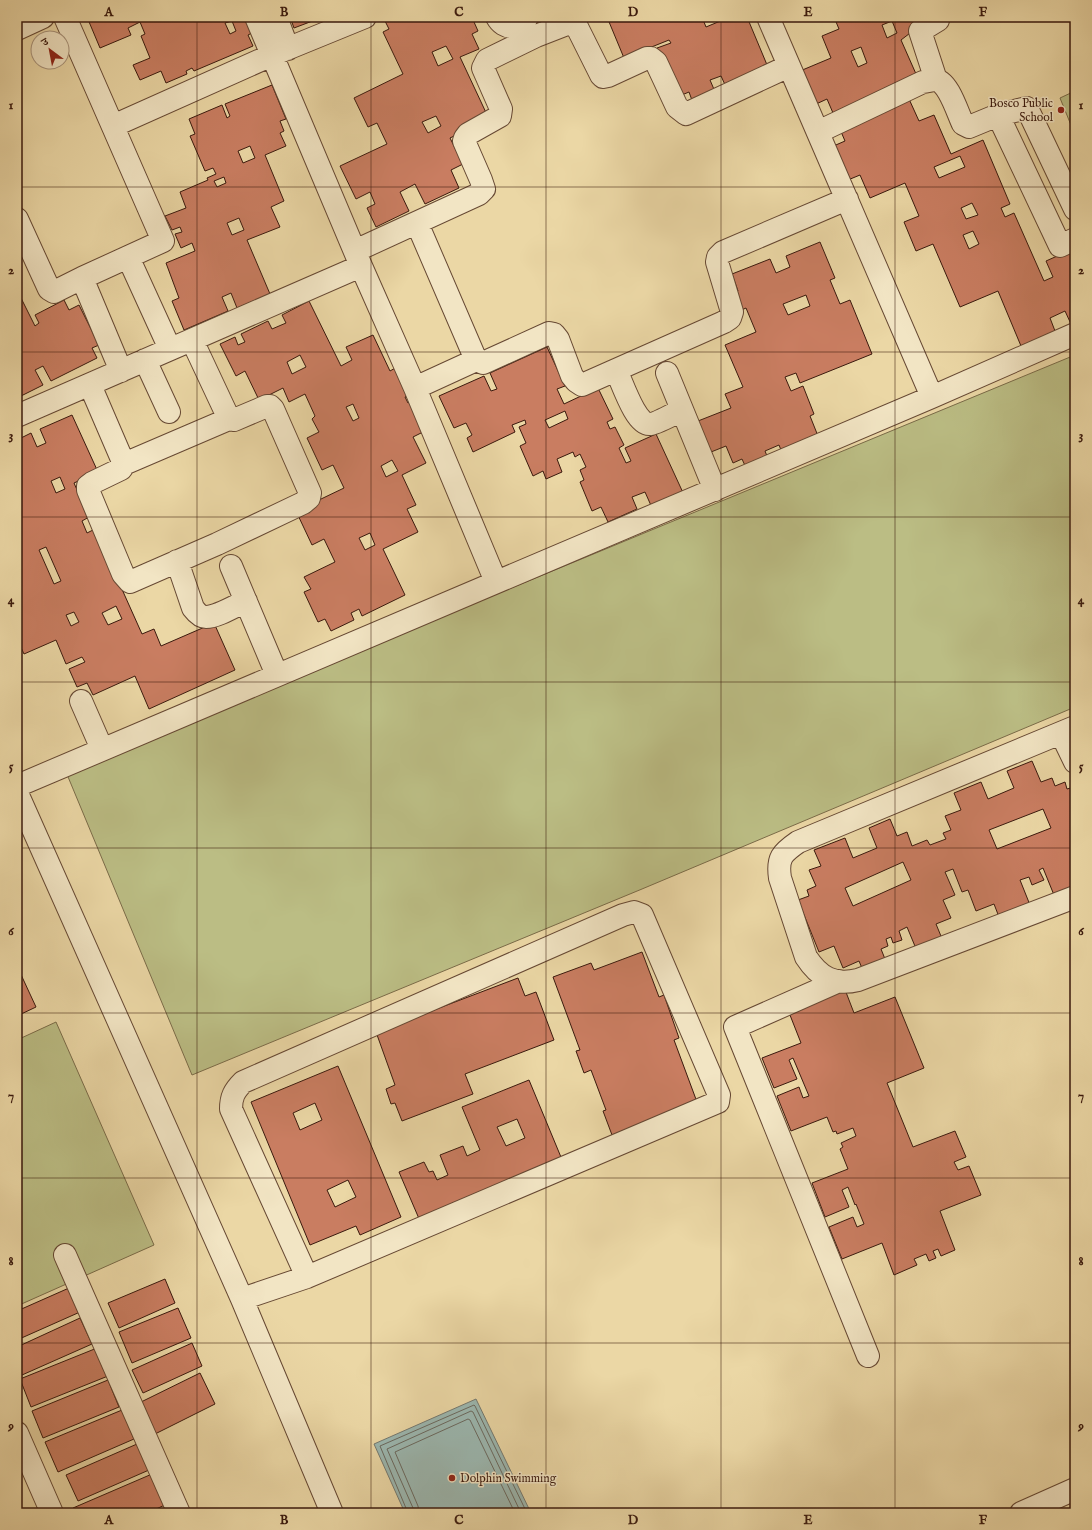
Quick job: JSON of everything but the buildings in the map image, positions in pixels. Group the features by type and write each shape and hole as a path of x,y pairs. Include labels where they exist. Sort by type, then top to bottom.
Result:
{"street":[{"path":"17,219 49,289 54,292 163,241 114,126 65,17"},
{"path":"256,17 280,52 358,258 415,388 496,582"},
{"path":"276,17 280,52"},
{"path":"114,126 280,52 365,17"},
{"path":"497,17 501,24 510,27 523,28 572,22 575,23 603,77 642,60 651,58 656,62 677,107 686,114 789,66"},
{"path":"768,17 932,397"},
{"path":"936,80 920,31 938,20 938,17"},
{"path":"17,29 40,18"},
{"path":"17,416 192,340 358,258 417,223 479,194 484,188 464,141 468,134 501,114 501,109 483,68 484,64 523,28"},
{"path":"818,132 923,82 936,80 944,83 963,124 969,127 998,115 1027,108 1075,209"},
{"path":"998,115 1060,246 1075,239"},
{"path":"417,223 476,360 482,363 549,333 554,334 558,339 572,376 582,385 730,318 732,312 717,262 718,257 723,252 847,199"},
{"path":"128,257 170,349"},
{"path":"82,278 121,371"},
{"path":"17,786 932,397 1075,334"},
{"path":"192,340 229,419"},
{"path":"146,360 169,412"},
{"path":"415,388 476,360"},
{"path":"616,370 636,415 642,422 650,424 682,410"},
{"path":"667,373 714,490"},
{"path":"90,385 124,464"},
{"path":"270,406 273,409 310,493 309,498 296,506 217,544 130,582 123,574 90,495 88,486 121,469 124,464 229,419 234,420 270,406"},
{"path":"177,561 193,608 198,614 205,617 217,614 246,601"},
{"path":"231,566 277,675"},
{"path":"81,701 102,749"},
{"path":"1075,762 1068,730 798,842 787,850 778,865 780,878 806,957 813,968 820,974 839,981 850,982 858,980 1075,897"},
{"path":"17,793 242,1299 332,1513"},
{"path":"242,1299 307,1277 718,1102 719,1095 642,915 634,912 622,915 242,1082 234,1091 231,1101 231,1109 307,1277"},
{"path":"839,981 735,1027 868,1356"},
{"path":"65,1255 179,1513"},
{"path":"17,1433 24,1466 52,1513"},
{"path":"1021,1513 1075,1489"}],"green space":[{"path":"1075,91 1075,135 1060,98"},
{"path":"1075,355 1075,707 642,889 192,1075 66,772"},
{"path":"56,1022 154,1245 17,1306 17,1040"}],"water":[{"name":"Dolphin Swimming","path":"476,1399 531,1513 405,1513 374,1444"}],"place":[{"name":"Bosco Public School","path":"1061,110"},
{"name":"Dolphin Swimming","path":"452,1478"}]}
